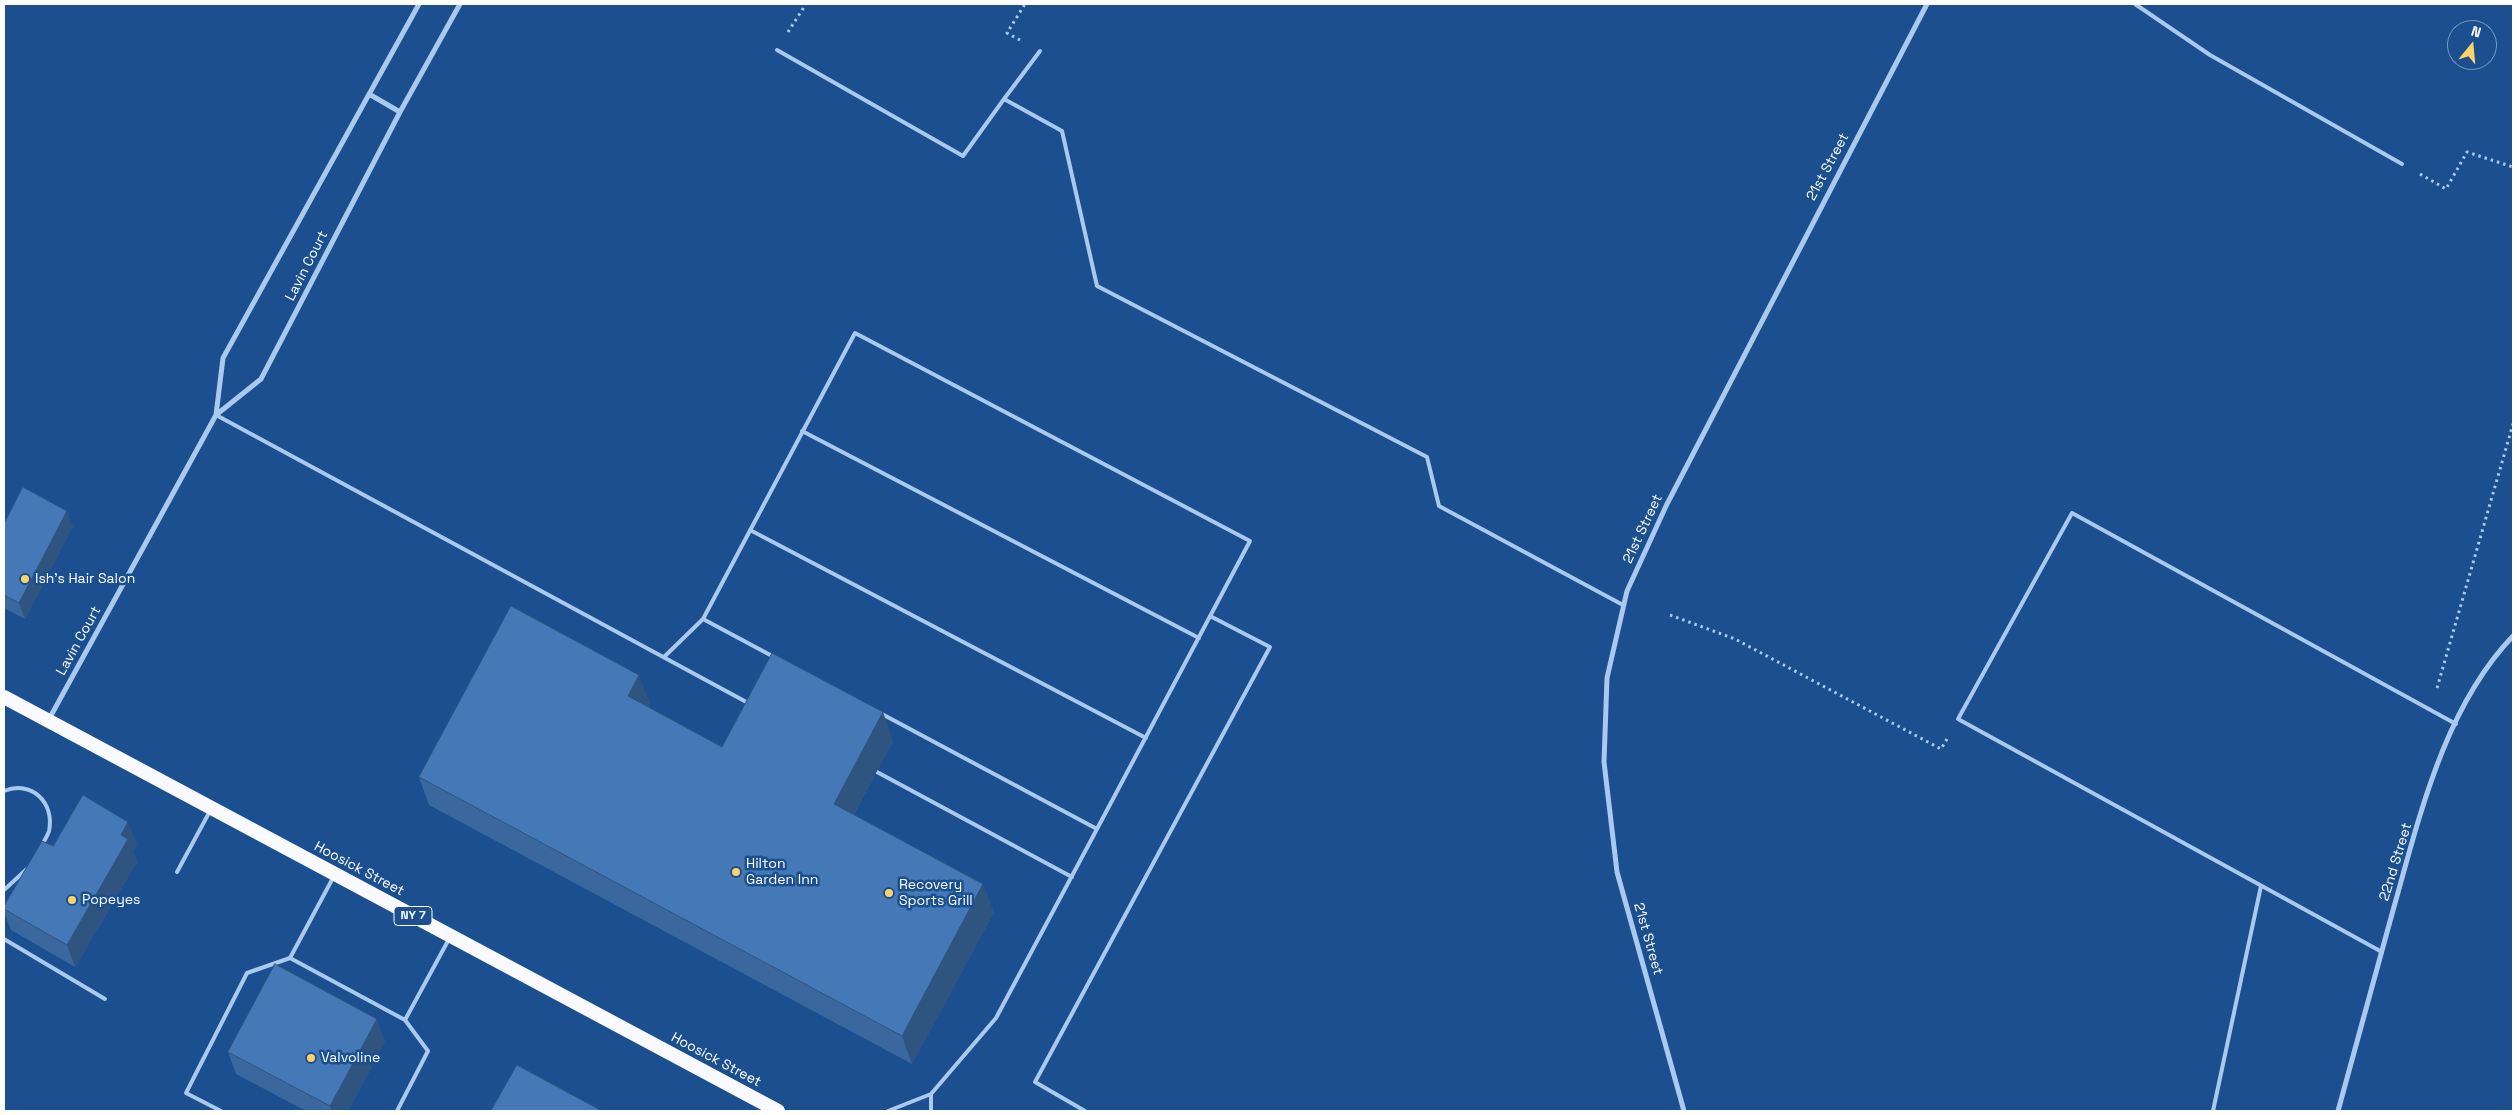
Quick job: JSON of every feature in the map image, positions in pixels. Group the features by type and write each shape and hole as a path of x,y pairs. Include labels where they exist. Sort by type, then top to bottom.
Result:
{"highway":[{"name":"Hoosick Street","path":"4,697 778,1111"}],"street":[{"name":"Lavin Court","path":"48,721 216,415 223,358 419,4"},
{"name":"Lavin Court","path":"216,415 261,379 400,112 460,4"},
{"name":"21st Street","path":"1684,1111 1618,872 1604,762 1607,678 1626,591 1667,504 1927,4"},
{"path":"369,94 400,112"},
{"name":"22nd Street","path":"2338,1111 2408,857 2435,775 2463,708 2496,654 2513,636"}],"lane":[{"path":"2136,4 2210,55 2402,164"},
{"path":"777,50 963,156 1040,51"},
{"path":"1004,99 1062,131 1098,286 1427,457 1439,506 1623,605"},
{"path":"664,657 703,619 854,333 1250,541 996,1018 931,1094 888,1111"},
{"path":"216,415 758,708"},
{"path":"802,431 1199,638"},
{"path":"2382,952 1958,719 2072,512 2456,724"},
{"path":"750,530 1146,738"},
{"path":"1086,1111 1035,1082 1270,647 1210,616"},
{"path":"703,619 782,661"},
{"path":"878,712 1097,829"},
{"path":"877,772 1072,877"},
{"path":"4,790 17,786 29,788 41,797 48,807 49,831 40,848"},
{"path":"176,872 211,809"},
{"path":"4,890 30,865"},
{"path":"221,1111 186,1093 247,973 290,958 335,874"},
{"path":"2213,1111 2261,886"},
{"path":"406,1020 450,937"},
{"path":"4,938 105,999"},
{"path":"290,958 406,1020 428,1051 397,1111"},
{"path":"931,1094 931,1111"}],"path":[{"path":"777,50 806,4"},
{"path":"1025,4 1007,34 1040,51"},
{"path":"2402,164 2446,189 2467,152 2513,167"},
{"path":"2431,711 2513,424"},
{"path":"1670,615 1735,639 1941,749 1958,719"}],"building":[{"name":"Ish's Hair Salon","path":"23,487 67,511 19,603 4,595 4,524"},
{"name":"Hilton Garden Inn","path":"511,606 639,675 628,696 722,747 772,653 883,712 834,804 983,884 902,1036 419,777"},
{"name":"Popeyes","path":"83,795 128,822 121,835 128,839 67,945 4,909 4,906 42,841 53,846"},
{"name":"Valvoline","path":"275,964 377,1019 330,1106 228,1052"},
{"path":"517,1065 602,1111 491,1111"}],"place":[{"name":"Ish's Hair Salon","path":"25,579"},
{"name":"Hilton Garden Inn","path":"736,872"},
{"name":"Recovery Sports Grill","path":"889,893"},
{"name":"Popeyes","path":"72,900"},
{"name":"Valvoline","path":"311,1058"}]}
